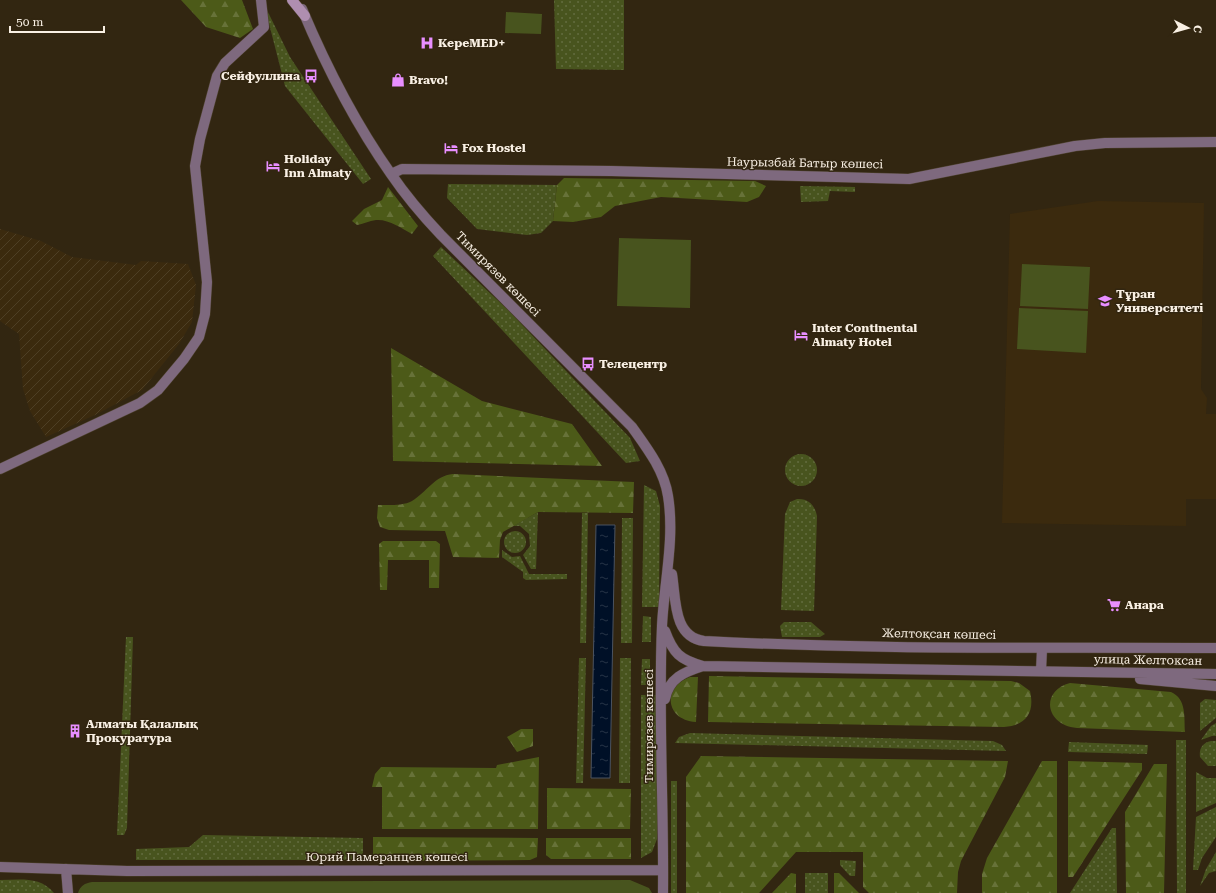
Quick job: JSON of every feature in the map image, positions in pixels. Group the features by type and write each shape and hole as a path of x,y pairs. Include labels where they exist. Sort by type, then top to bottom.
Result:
{"main road":[{"path":"292,0 305,16"},
{"path":"301,0 305,16"}],"street":[{"path":"0,469 140,403 158,390 184,358 198,337 205,314 207,282 195,166 196,159 200,139 218,76 225,63 264,27 261,0"},
{"name":"Тимирязев көшесі","path":"298,0 341,93 391,174 417,208 441,235 632,427 650,452 661,474 668,496 670,559 678,613"},
{"name":"Наурызбай Батыр көшесі","path":"391,174 402,169 611,171 909,179 1075,146 1105,143 1216,142"},
{"name":"Тимирязев көшесі","path":"663,893 661,717 662,626 670,559"},
{"name":"Желтоқсан көшесі","path":"678,613 681,625 687,634 695,640 704,641 776,645 1042,649 1216,648"},
{"path":"662,626 669,642 677,654 685,660 703,666 835,669 1080,671 1216,686"},
{"path":"1041,671 1042,649"},
{"path":"661,717 667,690 672,682 678,675 703,666"},
{"name":"улица Желтоксан","path":"1080,671 1216,674"},
{"name":"Юрий Памеранцев көшесі","path":"0,866 111,870 663,870"},
{"path":"66,869 68,893"}],"shaded area":[{"name":"Тұран Университеті","path":"1098,201 1204,203 1201,389 1207,398 1206,414 1216,414 1216,499 1186,499 1186,526 1002,523 1010,214"},
{"path":"0,229 41,241 72,257 136,265 141,261 188,264 196,285 192,322 179,344 142,390 95,415 46,437 30,411 23,389 19,334 0,321"}],"green space":[{"path":"181,0 242,0 253,29 240,38 206,27"},
{"path":"554,0 624,0 624,70 556,69"},
{"path":"264,4 290,57 371,179 363,184 285,86"},
{"path":"506,12 542,14 541,34 505,33"},
{"path":"564,178 755,181 766,186 759,197 747,202 661,197 615,206 601,217 573,222 553,221 557,185"},
{"path":"448,184 557,185 553,221 541,233 527,235 477,229 447,198"},
{"path":"800,186 855,187 855,192 830,191 828,201 801,202"},
{"path":"388,187 418,226 412,234 395,224 386,221 376,220 357,225 352,221 364,209 382,200"},
{"path":"619,238 691,240 690,308 617,306"},
{"path":"441,247 508,310 630,438 640,461 626,463 433,256"},
{"path":"1022,264 1090,267 1088,309 1020,306"},
{"path":"1019,308 1088,311 1086,353 1017,349"},
{"path":"391,348 482,401 572,424 602,466 393,461"},
{"path":"798,454 804,454 813,458 817,470 813,482 804,486 798,486 789,482 785,473 785,467 789,458"},
{"path":"453,474 634,482 633,513 538,512 503,532 500,540 499,558 453,557 445,531 389,530 380,527 377,518 378,505 408,503 436,481 446,475"},
{"path":"644,485 656,491 660,506 659,607 642,607"},
{"path":"797,499 808,501 815,509 817,516 814,611 781,610 785,514 790,502"},
{"path":"538,512 536,569 531,569 523,555 530,546 529,534 520,526 513,526"},
{"path":"582,513 588,513 586,643 580,643"},
{"path":"622,518 633,518 632,643 621,643"},
{"path":"515,531 523,534 526,542 523,550 515,553 507,550 504,542 507,534"},
{"path":"383,541 436,541 440,544 439,588 429,588 429,560 388,560 387,590 380,590 379,544"},
{"path":"502,550 512,557 520,556 529,574 567,574 567,579 526,580 523,578 523,572 502,557"},
{"path":"643,616 651,617 651,642 642,642"},
{"path":"784,622 811,622 825,634 820,637 782,637 780,626"},
{"path":"126,637 133,637 127,828 124,835 117,835"},
{"path":"579,658 586,658 583,783 576,783"},
{"path":"620,658 631,658 630,783 619,783"},
{"path":"642,659 650,659 650,685 641,685"},
{"path":"709,676 1011,681 1019,683 1030,691 1031,706 1030,712 1023,721 1012,726 1004,727 708,722"},
{"path":"690,677 698,677 696,722 686,720 678,716 673,710 671,702 671,695 675,688 681,682"},
{"path":"1070,683 1171,692 1180,699 1184,709 1185,732 1077,728 1066,726 1058,721 1053,715 1050,707 1054,693 1060,687"},
{"path":"641,695 658,695 657,839 652,852 641,858"},
{"path":"1205,699 1216,700 1216,718 1200,731 1200,703"},
{"path":"1216,723 1216,736 1201,740 1211,726"},
{"path":"521,729 533,729 533,746 517,752 507,737"},
{"path":"690,733 993,741 1002,745 1006,751 675,743 679,737"},
{"path":"1176,740 1186,740 1186,893 1177,893"},
{"path":"1216,741 1216,766 1208,766 1200,757 1202,747 1205,743"},
{"path":"1069,742 1148,745 1147,754 1068,752"},
{"path":"701,756 1008,761 1005,777 961,861 958,872 957,893 869,893 863,887 863,852 796,852 759,893 686,893 686,777"},
{"path":"539,757 538,829 382,829 382,787 372,787 375,774 381,767 496,768 497,765"},
{"path":"1042,761 1057,761 1057,893 982,893 982,874 987,858"},
{"path":"1068,761 1142,763 1142,770 1073,877 1068,877"},
{"path":"1154,764 1167,764 1164,893 1126,893 1125,812"},
{"path":"1196,772 1207,778 1216,778 1216,803 1196,812"},
{"path":"671,781 677,781 677,893 671,893"},
{"path":"547,788 631,789 630,829 547,829"},
{"path":"1216,807 1216,837 1202,858 1198,870 1193,870 1196,817"},
{"path":"1112,828 1116,828 1117,893 1070,893"},
{"path":"203,835 363,838 363,853 357,860 136,860 136,849 189,847"},
{"path":"373,837 538,838 537,857 530,860 380,861 373,858"},
{"path":"546,838 631,838 631,859 551,859 546,855"},
{"path":"1216,852 1216,871 1209,873 1200,886 1206,869"},
{"path":"840,860 856,861 855,876 850,876 840,865"},
{"path":"791,873 796,874 796,893 772,893"},
{"path":"805,873 828,873 828,893 805,893"},
{"path":"834,873 839,873 859,893 834,893"},
{"path":"0,880 36,881 54,893 0,893"},
{"path":"630,880 649,888 652,893 78,893 83,885 92,882"}],"water":[{"path":"596,525 615,525 610,778 591,778"}],"place":[{"name":"КереMED+","path":"427,43"},
{"name":"Сейфуллина","path":"311,76"},
{"name":"Bravo!","path":"398,80"},
{"name":"Fox Hostel","path":"451,148"},
{"name":"Holiday Inn Almaty","path":"273,166"},
{"name":"Тұран Университеті","path":"1105,301"},
{"name":"Inter Continental Almaty Hotel","path":"801,335"},
{"name":"Телецентр","path":"588,364"},
{"name":"Анара","path":"1114,605"},
{"name":"Алматы Қалалық Прокуратура","path":"75,731"}]}
